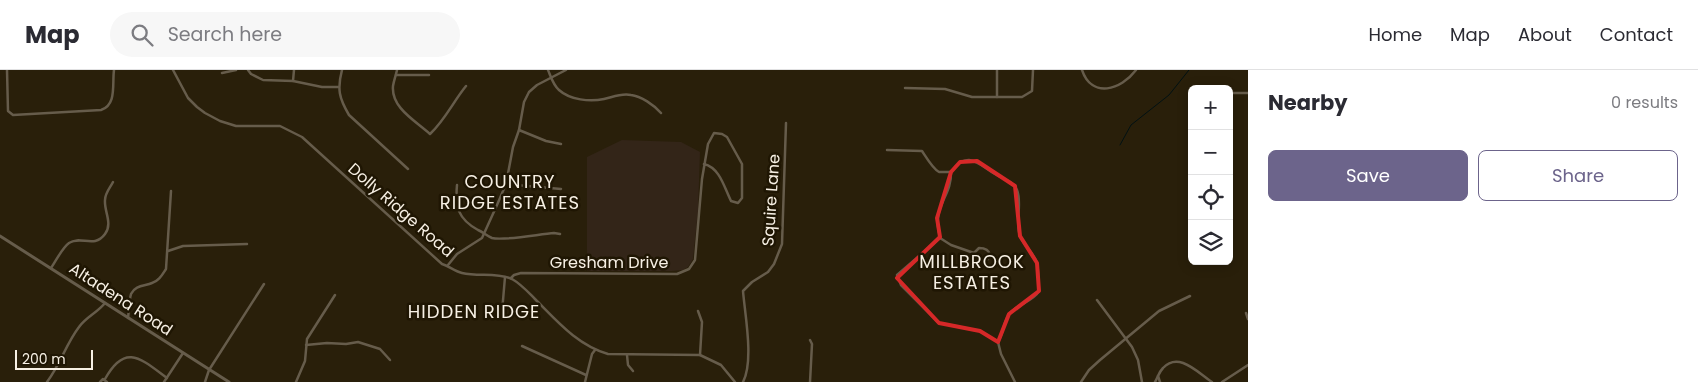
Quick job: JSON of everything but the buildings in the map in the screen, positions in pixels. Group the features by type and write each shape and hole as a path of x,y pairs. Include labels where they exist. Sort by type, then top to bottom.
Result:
{"street":[{"path":"8,70 8,111 13,114 101,110 107,108 112,101 114,71 108,70"},
{"name":"Dolly Ridge Road","path":"174,70 188,98 197,107 220,121 236,126 280,126 302,137 442,264 463,273 511,278"},
{"path":"222,73 236,70"},
{"path":"248,70 259,79 294,81 322,87 338,87"},
{"path":"294,70 294,81"},
{"path":"342,70 338,87 344,106 408,169"},
{"path":"396,70 393,86 394,98 400,108 430,134 442,122 466,86"},
{"path":"548,70 560,91 576,98 603,100 620,95 632,95 661,113"},
{"path":"448,265 456,254 478,242 484,233 506,184 524,102 529,92 537,85 566,70"},
{"path":"997,70 997,97"},
{"path":"906,88 945,90 969,96 1022,97 1032,91 1033,70"},
{"path":"1082,70 1089,83 1099,88 1113,88 1127,82 1136,70"},
{"path":"396,74 429,75"},
{"path":"1233,93 1248,93"},
{"name":"Squire Lane","path":"743,382 747,374 748,343 743,291 752,282 768,272 774,264 782,244 786,123"},
{"path":"519,130 546,141 561,144"},
{"name":"Gresham Drive","path":"511,278 521,273 677,274 686,271 695,260 704,164 708,144 714,134 722,134 728,137 742,164 742,198 741,201 735,203 731,201 716,171 704,164"},
{"path":"887,150 922,151 935,170 939,172 950,172 960,162 968,159 977,161 994,174 1015,186 1018,195 1018,228 1024,244 1037,263 1039,292 1037,296 1017,306 1009,314 1002,336 998,342"},
{"path":"950,172 950,180 937,218 940,238 951,245 974,253 977,259 985,261 990,255 989,252 982,248 979,248 974,253"},
{"path":"51,268 68,244 80,240 94,242 105,234 108,226 105,200 113,182"},
{"path":"506,184 561,189"},
{"path":"457,185 457,207 462,217 470,226 492,238 560,234"},
{"path":"128,318 131,294 139,286 153,283 160,279 166,270 171,191"},
{"name":"Altadena Road","path":"0,236 229,382"},
{"path":"940,238 897,275 901,285 935,320 946,326 980,331 998,342 1001,354 1015,382"},
{"path":"168,251 183,246 247,244"},
{"path":"502,312 505,277"},
{"path":"511,278 523,287 573,336 595,350 608,354 700,356 720,365 735,382"},
{"path":"205,382 209,370 264,284"},
{"path":"296,382 305,361 306,345 311,332 335,295"},
{"path":"1081,382 1089,370 1158,311 1190,296"},
{"path":"1097,300 1138,360 1142,382"},
{"path":"47,382 61,361 80,325 86,318 99,311 105,303"},
{"path":"698,311 702,322 700,356"},
{"path":"1246,313 1248,319"},
{"path":"810,340 812,344 810,382"},
{"path":"306,345 358,342 380,349 390,360"},
{"path":"522,346 586,375"},
{"path":"585,382 592,354 595,350"},
{"path":"164,382 183,353"},
{"path":"627,355 628,365 633,371"},
{"path":"100,382 106,381 111,368 117,362 123,358 130,357 144,362 167,378"},
{"path":"1155,382 1161,370 1167,364 1175,361 1190,365 1212,382"},
{"path":"1222,382 1248,365"},
{"path":"1158,376 1160,382"}],"highlighted area":[{"path":"977,161 1015,186 1020,236 1037,263 1039,291 1009,314 998,342 980,331 939,323 897,278 940,237 937,218 951,172 960,162"}],"shaded area":[{"path":"622,140 681,142 700,152 698,211 693,259 688,267 683,270 587,271 587,157"}],"waterway":[{"path":"1120,145 1131,125 1169,95 1189,70"}],"district":[{"name":"COUNTRY RIDGE ESTATES","path":"510,191"},
{"name":"MILLBROOK ESTATES","path":"972,271"},
{"name":"HIDDEN RIDGE","path":"474,311"}]}
